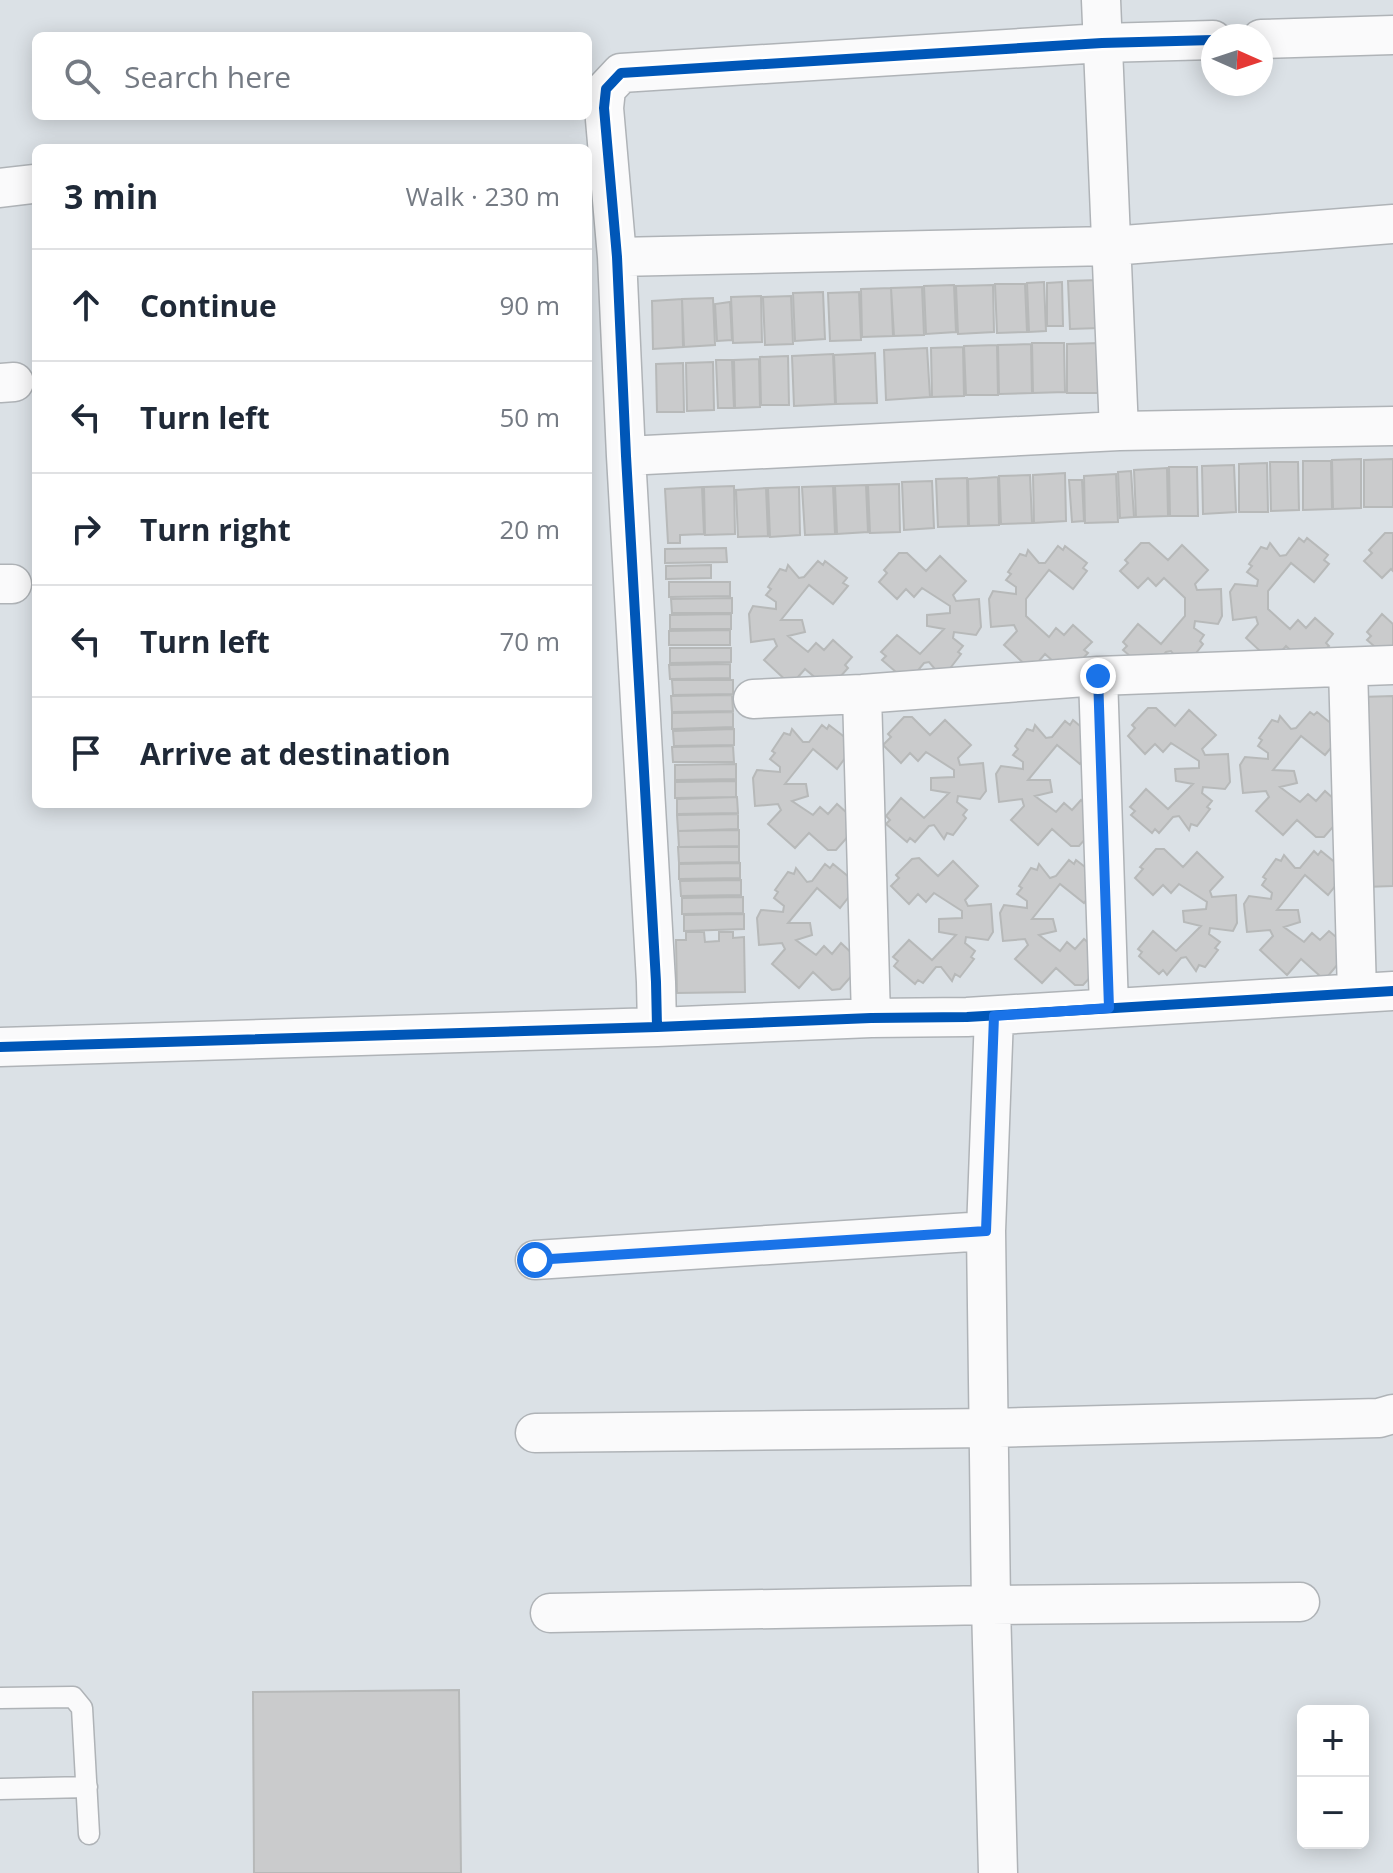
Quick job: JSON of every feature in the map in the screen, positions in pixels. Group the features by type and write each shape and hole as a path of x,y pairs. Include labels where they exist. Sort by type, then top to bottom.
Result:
{"street":[{"path":"1101,0 1119,431"},
{"path":"1273,39 1393,35"},
{"path":"657,1027 617,257 604,108 606,89 621,73 1102,43 1201,40"},
{"path":"617,257 1111,246 1393,224"},
{"path":"626,456 1119,431 1393,426"},
{"path":"753,699 1098,676 1393,665"},
{"path":"0,1047 994,1016 1375,992 1348,667"},
{"path":"1098,676 1109,1008"},
{"path":"862,694 871,1018"},
{"path":"994,1016 986,1231 998,1873"},
{"path":"535,1260 986,1231"},
{"path":"535,1433 990,1428 1379,1418 1393,1414"},
{"path":"550,1613 1300,1602"}],"lane":[{"path":"0,1698 73,1697 82,1708 89,1834"},
{"path":"0,1789 87,1787"}],"building":[{"path":"1098,280 1100,328 1070,329 1068,281"},
{"path":"1044,282 1046,331 1029,332 1027,283"},
{"path":"1062,282 1063,326 1047,326 1047,283"},
{"path":"995,284 1025,284 1027,332 997,333"},
{"path":"954,285 956,332 926,334 924,286"},
{"path":"993,285 994,332 958,334 956,286"},
{"path":"922,287 924,335 894,336 891,288"},
{"path":"891,288 893,336 862,337 861,289"},
{"path":"823,292 825,339 795,341 793,293"},
{"path":"859,292 861,340 830,341 828,293"},
{"path":"761,296 762,342 733,343 731,297"},
{"path":"791,296 793,344 765,345 763,297"},
{"path":"713,298 715,345 684,347 682,299"},
{"path":"682,299 683,347 653,349 652,301"},
{"path":"730,302 732,340 717,341 715,304"},
{"path":"1032,343 1064,343 1065,392 1033,393"},
{"path":"1099,343 1100,393 1067,393 1067,344"},
{"path":"1031,344 1032,393 999,394 998,345"},
{"path":"997,345 998,395 966,395 964,346"},
{"path":"963,347 964,396 932,397 931,348"},
{"path":"927,348 930,397 886,400 884,350"},
{"path":"875,353 877,403 836,404 834,355"},
{"path":"833,354 835,404 794,406 792,356"},
{"path":"788,356 789,405 761,405 760,357"},
{"path":"759,359 760,407 735,408 734,360"},
{"path":"716,360 732,360 734,408 718,408"},
{"path":"713,362 714,410 687,411 686,363"},
{"path":"683,363 684,412 657,412 656,364"},
{"path":"1361,459 1361,508 1333,509 1332,460"},
{"path":"1393,459 1393,507 1364,507 1364,460"},
{"path":"1303,461 1331,461 1332,509 1303,510"},
{"path":"1270,462 1298,462 1299,510 1271,511"},
{"path":"1267,463 1268,512 1239,512 1239,464"},
{"path":"1234,465 1236,512 1203,514 1202,466"},
{"path":"1169,467 1197,467 1198,516 1170,516"},
{"path":"1167,468 1168,516 1136,517 1134,470"},
{"path":"1131,471 1134,517 1120,518 1118,472"},
{"path":"1065,473 1066,521 1034,523 1033,475"},
{"path":"1116,474 1118,522 1085,523 1084,476"},
{"path":"1030,475 1032,523 1001,524 999,476"},
{"path":"998,477 999,525 969,526 968,479"},
{"path":"967,478 968,526 938,527 936,479"},
{"path":"1069,480 1082,480 1084,521 1072,522"},
{"path":"932,481 934,528 904,530 902,482"},
{"path":"899,484 900,532 870,533 868,485"},
{"path":"866,485 868,532 837,534 835,486"},
{"path":"734,486 735,534 705,535 704,487"},
{"path":"833,486 835,534 805,535 802,487"},
{"path":"702,487 704,534 680,535 680,543 668,543 665,489"},
{"path":"799,487 800,535 770,537 768,488"},
{"path":"766,488 768,536 738,537 736,490"},
{"path":"1385,533 1393,533 1393,571 1391,569 1382,578 1364,561 1372,553 1369,550"},
{"path":"1299,538 1304,542 1307,538 1328,555 1324,560 1329,564 1314,582 1291,563 1268,591 1268,609 1290,629 1298,620 1306,628 1315,618 1333,634 1326,643 1329,646 1313,663 1305,664 1286,646 1272,662 1246,638 1258,624 1256,617 1233,620 1230,592 1235,584 1257,586 1258,580 1247,572 1261,547 1267,549 1270,543 1280,556 1286,555"},
{"path":"1141,543 1149,543 1168,560 1182,545 1208,570 1195,584 1197,590 1221,589 1222,616 1218,624 1195,621 1194,628 1204,635 1200,641 1203,644 1190,661 1182,665 1171,651 1166,652 1152,668 1144,668 1123,650 1127,646 1123,642 1138,624 1161,644 1185,616 1185,598 1164,578 1156,586 1148,578 1138,588 1120,571 1128,563 1125,560"},
{"path":"1058,546 1063,550 1065,546 1087,563 1083,568 1087,571 1073,589 1049,570 1026,599 1026,616 1049,637 1056,628 1064,635 1073,625 1092,642 1084,650 1088,653 1072,671 1064,671 1045,654 1031,670 1004,645 1017,631 1014,625 991,627 989,599 993,591 1016,594 1016,587 1006,580 1020,554 1026,556 1028,550 1039,563 1045,563"},
{"path":"726,548 727,562 665,563 665,549"},
{"path":"899,553 907,553 926,571 940,556 966,581 953,595 956,601 979,599 981,627 976,635 954,632 953,638 963,646 958,652 961,654 948,671 940,675 929,662 924,663 911,679 903,678 882,660 886,656 881,652 897,635 920,654 944,629 927,626 927,615 950,613 950,606 922,588 914,597 906,589 897,599 879,582 887,573 884,570"},
{"path":"818,561 823,565 825,561 847,578 843,583 848,586 833,604 809,585 781,620 802,620 805,632 788,636 808,652 816,643 824,650 833,640 852,657 845,665 848,668 832,686 825,686 805,669 791,685 764,660 777,646 774,639 751,642 749,614 753,606 776,609 776,602 766,595 780,569 786,571 788,565 799,578 804,577"},
{"path":"711,565 711,578 666,579 666,566"},
{"path":"669,582 730,582 730,596 669,597"},
{"path":"732,598 732,613 672,613 671,599"},
{"path":"731,614 731,629 670,629 670,615"},
{"path":"1382,614 1393,624 1393,656 1388,658 1367,640 1371,636 1367,632"},
{"path":"730,630 730,645 669,645 669,631"},
{"path":"670,648 731,648 731,662 670,663"},
{"path":"730,664 730,678 670,679 669,665"},
{"path":"672,680 733,680 733,694 673,695"},
{"path":"732,695 733,711 672,712 671,696"},
{"path":"1393,696 1393,886 1365,887 1361,697"},
{"path":"1148,708 1156,708 1175,726 1189,710 1216,735 1202,749 1205,755 1228,754 1230,782 1225,789 1203,787 1202,793 1212,801 1207,807 1210,809 1197,826 1191,824 1189,830 1179,816 1173,817 1159,833 1155,829 1152,833 1131,815 1135,811 1130,807 1146,789 1168,809 1193,784 1176,781 1175,769 1199,768 1199,761 1171,743 1163,752 1155,744 1145,754 1128,736 1135,728 1132,725"},
{"path":"733,712 733,727 672,729 672,713"},
{"path":"1310,712 1314,715 1317,712 1338,729 1340,737 1325,755 1301,736 1273,770 1294,771 1297,783 1280,787 1300,802 1308,794 1316,801 1325,791 1344,808 1340,819 1324,837 1316,837 1297,820 1283,835 1256,811 1269,797 1266,791 1243,793 1240,765 1245,757 1268,759 1268,753 1258,746 1262,740 1259,738 1272,720 1278,722 1280,716 1291,729 1296,728"},
{"path":"904,717 912,717 930,735 945,720 971,745 958,758 960,765 983,763 986,791 980,799 958,796 957,802 967,810 963,815 966,818 953,835 947,833 944,839 934,825 929,826 915,842 910,838 907,842 886,824 890,820 886,816 901,798 924,818 949,793 931,790 931,778 954,777 954,770 926,752 918,761 910,753 901,763 883,745 891,737 888,734"},
{"path":"1073,720 1094,738 1095,746 1080,764 1057,745 1028,780 1050,780 1052,792 1035,796 1056,812 1064,803 1072,810 1081,800 1099,817 1095,828 1079,846 1071,846 1052,829 1038,845 1011,820 1024,806 1022,799 999,802 996,774 1001,766 1023,769 1023,762 1013,755 1018,749 1015,746 1027,729 1033,731 1035,725 1046,738 1052,737 1065,721 1070,725"},
{"path":"822,725 827,729 829,725 851,742 851,750 837,769 813,749 785,784 806,784 808,796 792,801 813,815 820,807 828,814 837,804 856,821 852,832 836,850 828,850 809,833 795,848 768,824 781,810 778,804 755,806 753,778 757,770 780,772 780,767 770,759 784,733 790,735 792,729 803,742 809,742"},
{"path":"734,729 734,745 674,746 673,731"},
{"path":"733,746 734,762 673,762 672,747"},
{"path":"736,764 736,779 675,780 675,765"},
{"path":"736,781 736,797 675,798 675,782"},
{"path":"737,797 738,813 677,814 677,799"},
{"path":"738,814 738,829 678,831 677,815"},
{"path":"739,830 739,846 679,847 678,831"},
{"path":"678,847 739,847 739,862 679,863"},
{"path":"1156,849 1164,849 1183,867 1197,852 1223,877 1210,891 1212,897 1236,895 1237,923 1233,931 1210,928 1209,934 1220,942 1215,948 1218,950 1205,967 1199,965 1196,971 1186,957 1181,958 1167,975 1163,970 1159,974 1139,956 1142,952 1138,949 1153,931 1176,951 1201,926 1184,922 1183,911 1206,909 1207,902 1179,884 1171,893 1163,885 1153,895 1135,878 1143,869 1140,867"},
{"path":"1314,851 1318,855 1321,851 1342,868 1343,876 1328,895 1305,875 1277,910 1298,910 1300,922 1284,927 1304,942 1312,933 1320,940 1329,931 1348,947 1328,976 1320,976 1301,959 1287,975 1260,950 1273,936 1270,930 1247,932 1244,904 1249,896 1271,899 1272,893 1262,885 1266,879 1263,877 1276,859 1281,861 1284,855 1295,868 1300,868"},
{"path":"919,858 938,876 953,861 978,886 965,900 968,906 991,904 993,932 988,940 966,937 965,943 975,951 971,957 974,959 960,977 955,974 952,981 941,967 936,967 923,983 918,980 915,984 894,966 898,961 893,957 909,940 932,960 956,935 939,932 939,919 962,918 962,911 934,893 926,902 918,894 909,904 891,886 899,878 896,875 912,859"},
{"path":"1069,860 1074,864 1076,860 1098,877 1098,886 1084,903 1060,884 1032,919 1053,919 1056,931 1039,935 1060,951 1067,942 1075,949 1084,939 1103,956 1099,968 1083,985 1075,985 1056,968 1042,983 1015,959 1028,945 1025,939 1003,941 1000,913 1004,905 1027,908 1027,901 1017,894 1031,868 1037,870 1039,864 1050,878 1056,876"},
{"path":"740,863 740,878 679,879 679,864"},
{"path":"825,864 830,868 833,864 855,882 855,889 840,908 817,888 788,923 810,923 812,935 796,940 816,955 824,946 832,954 841,943 860,961 840,989 832,990 813,972 799,988 772,964 785,949 782,943 759,945 757,918 761,910 783,912 784,906 774,898 778,892 775,890 788,872 794,874 796,868 807,882 812,881"},
{"path":"741,880 741,895 681,896 680,881"},
{"path":"743,897 743,913 682,914 682,898"},
{"path":"744,914 744,929 684,931 684,915"},
{"path":"686,932 704,932 705,942 719,941 719,932 733,932 733,938 744,937 745,992 677,993 676,940 686,940"},
{"path":"459,1690 461,1873 254,1873 253,1692"}],"cycle path":[{"path":"657,1027 617,257 604,108 606,89 621,73 1102,43 1201,40"},
{"path":"0,1047 967,1017 1393,991"}],"route":[{"path":"535,1260 986,1231 994,1016 1109,1008 1098,676"}]}
